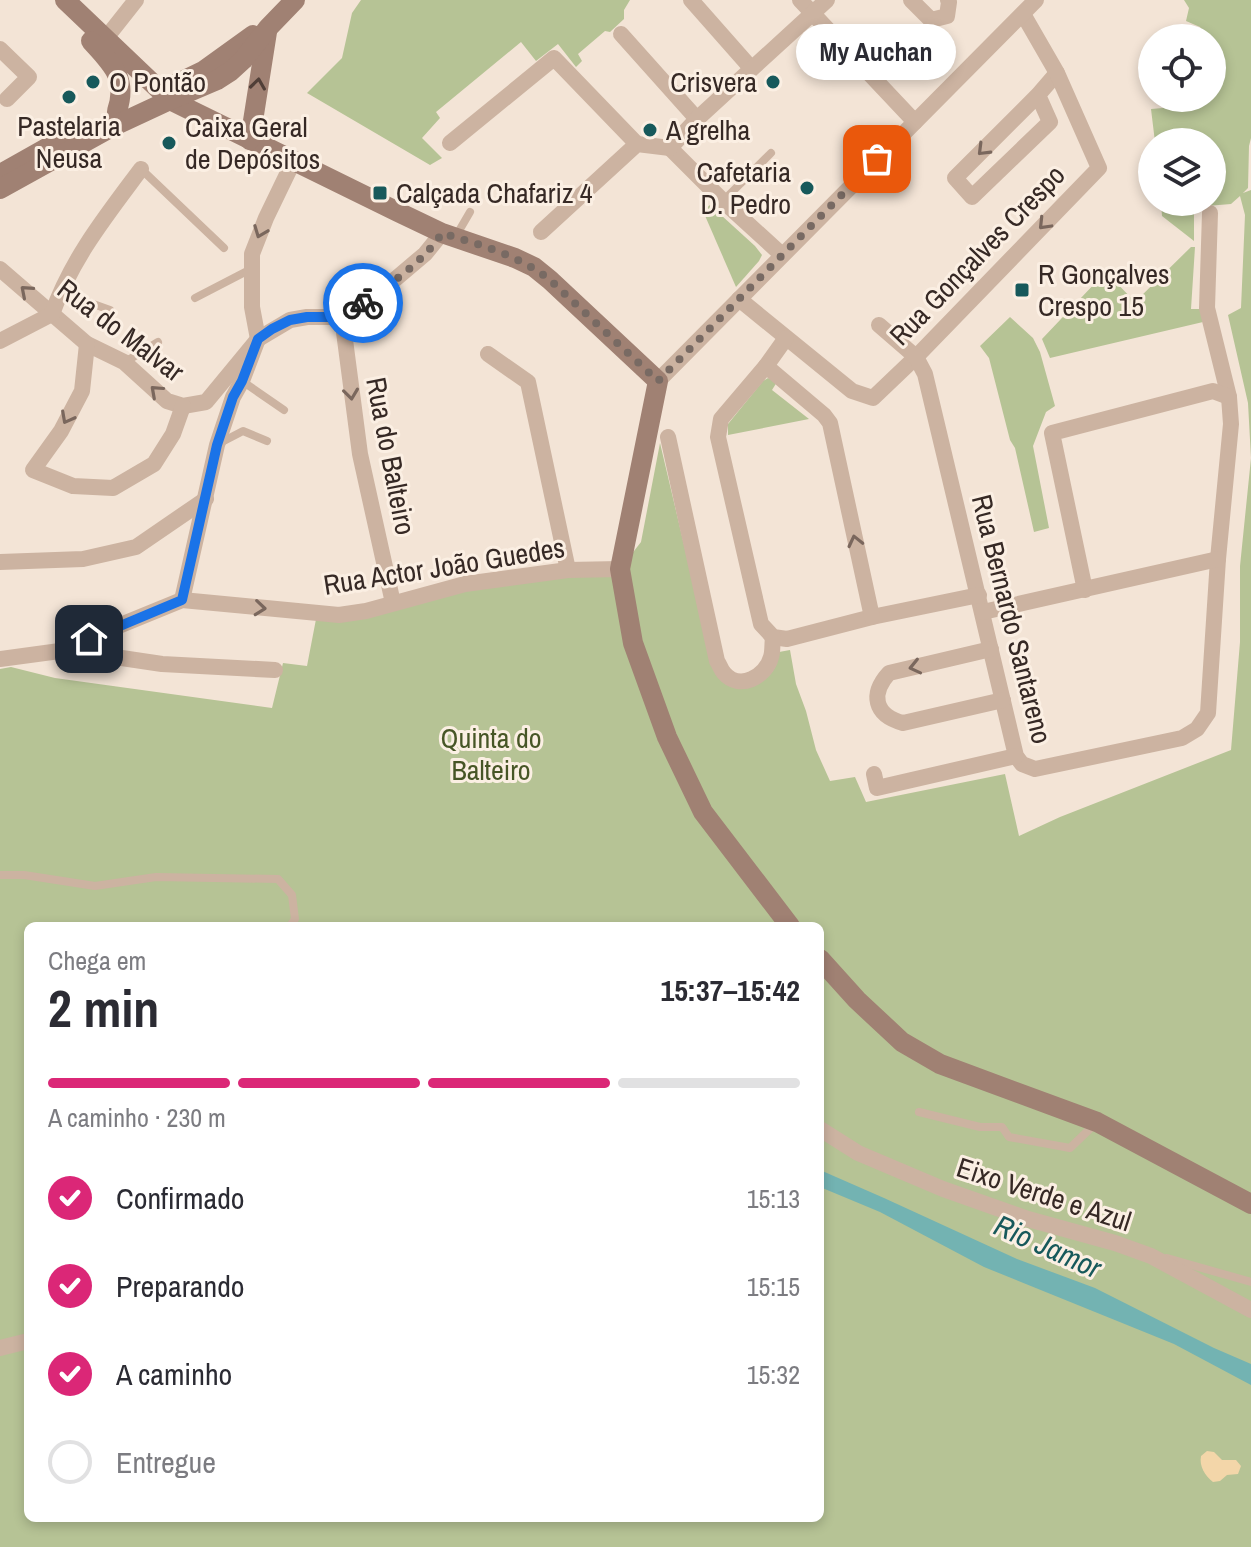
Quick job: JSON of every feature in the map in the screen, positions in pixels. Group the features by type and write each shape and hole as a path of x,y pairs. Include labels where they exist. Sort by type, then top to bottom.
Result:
{"street":[{"path":"106,38 136,0"},
{"path":"0,189 112,127 203,71 252,35 268,28 295,0"},
{"path":"691,0 751,68"},
{"path":"800,0 915,122"},
{"path":"670,148 751,68 827,0"},
{"path":"911,0 931,20 947,16 948,0"},
{"path":"787,922 703,812 667,737 633,643 620,569 658,381 1036,0"},
{"path":"70,5 165,95 293,162 449,235 534,267 658,381"},
{"path":"70,5 84,32 117,73 121,86 117,111"},
{"name":"Rua Gonçalves Crespo","path":"786,338 852,391 873,398 1099,168 1057,73 1023,14"},
{"path":"250,140 268,28"},
{"path":"621,34 697,119"},
{"path":"0,49 29,77 7,99"},
{"path":"450,143 554,58 637,144 670,148 782,255"},
{"path":"1038,95 1050,122 972,197 955,178 1057,73"},
{"path":"0,174 117,111 165,95"},
{"path":"541,232 637,144"},
{"path":"67,650 182,600 217,445 258,339 252,307 252,254 293,162"},
{"path":"0,341 52,314 59,292 86,243 141,169"},
{"name":"Rua Bernardo Santareno","path":"916,357 925,374 1016,756 1022,764 1035,769 1182,738 1197,729 1208,713 1231,424 1229,397 1207,308 1210,216"},
{"path":"342,317 386,287 449,235"},
{"name":"Rua do Malvar","path":"0,269 87,344 124,362 167,401 183,406 206,402 258,339 272,329 290,320 307,317 342,317"},
{"path":"739,299 786,338 721,419 718,437 761,624 773,637 787,639 872,617 979,595"},
{"name":"Rua do Balteiro","path":"342,317 358,441 393,603"},
{"path":"879,325 916,357"},
{"path":"87,344 82,391 61,431 33,470 73,486 113,488 154,464 173,434 183,406"},
{"path":"488,354 528,382 568,570"},
{"path":"766,366 830,423 872,617"},
{"path":"1085,590 1052,433 1213,391 1229,397"},
{"path":"668,437 717,661 724,674 736,681 752,680 764,671 771,659 773,637"},
{"path":"0,562 83,559 136,547 206,499"},
{"path":"983,612 1218,559"},
{"name":"Rua Actor João Guedes","path":"182,600 339,615 366,611 465,584 568,570 620,569"},
{"path":"991,649 889,673 881,682 878,703 884,714 903,723 1003,700"},
{"path":"0,659 67,650 162,664 275,670"},
{"path":"874,774 877,788 1016,756"},
{"path":"824,963 902,1042 940,1064 1097,1122 1251,1204"},
{"name":"Eixo Verde e Azul","path":"824,1132 858,1153 943,1189 1028,1219 1151,1256 1251,1310"},
{"path":"0,1348 24,1342"}],"lane":[{"path":"723,201 771,153"},
{"path":"141,169 224,248"},
{"path":"449,235 470,212"},
{"path":"195,298 252,269"},
{"path":"59,292 110,310"},
{"path":"124,362 158,342"},
{"path":"242,381 284,410"},
{"path":"217,445 243,431 267,441"},
{"path":"0,875 24,875 95,886 156,877 278,879 292,895 293,922"},
{"path":"919,1112 980,1127 1002,1127 1009,1137 1070,1148 1097,1122"},
{"path":"1151,1256 1251,1282"}],"green space":[{"path":"361,0 630,0 624,10 624,19 578,54 582,61 576,67 558,44 536,61 521,42 436,112 440,118 422,138 442,158 430,165 307,93 342,58 352,13"},
{"path":"1184,0 1251,0 1251,138 1248,188 1243,193 1251,190 1251,458 1248,403 1228,315 1241,308 1245,215 1240,196 1226,204 1226,128 1153,128 1151,112 1226,112 1226,24 1193,24 1186,21 1189,8"},
{"path":"710,205 762,255 736,287 703,211"},
{"path":"1162,216 1194,216 1194,241"},
{"path":"1191,247 1195,247 1191,309 1201,309 1203,322 1050,358 1042,339 1098,280 1103,284 1110,276 1135,302"},
{"path":"1010,317 1033,338 1055,406 1046,412 1033,446 1049,528 1034,532 1015,448 1010,440 989,358 980,346"},
{"path":"768,378 777,382 772,390 809,419 728,435 728,424"},
{"name":"Quinta do Balteiro","path":"660,443 708,646 719,674 765,679 775,667 779,652 790,650 796,684 816,750 830,781 855,777 866,802 1005,774 1019,836 1231,750 1240,642 1240,566 1251,458 1251,1547 0,1547 0,669 11,667 55,678 272,708 283,663 307,666 317,614 432,592 620,569 641,542"}],"sand":[{"path":"1207,1451 1214,1452 1222,1460 1236,1460 1241,1466 1238,1474 1227,1475 1213,1482 1205,1474 1201,1463 1201,1456"}],"water":[{"path":"824,1172 1017,1259 1095,1288 1251,1364 1251,1385 1174,1344 984,1267 880,1212 824,1189"}],"way so far":[{"path":"363,303 425,254 442,233 534,267 658,381 877,159"}],"place":[{"name":"O Pontão","path":"93,82"},
{"name":"Crisvera","path":"773,82"},
{"name":"Pastelaria Neusa","path":"69,97"},
{"name":"A grelha","path":"650,130"},
{"name":"Caixa Geral de Depósitos","path":"169,143"},
{"name":"My Auchan","path":"877,159"},
{"name":"Cafetaria D. Pedro","path":"807,188"},
{"name":"Calçada Chafariz 4","path":"380,193"},
{"name":"R Gonçalves Crespo 15","path":"1022,290"}],"route":[{"path":"89,639 182,600 217,445 258,339 290,320 342,317 363,303"}],"water label":[{"name":"Rio Jamor","path":"1048,1246"}]}
